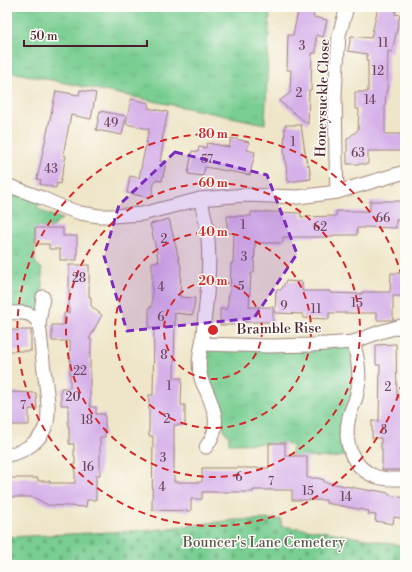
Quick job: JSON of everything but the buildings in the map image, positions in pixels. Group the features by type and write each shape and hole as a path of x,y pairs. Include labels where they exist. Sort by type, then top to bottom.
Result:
{"street":[{"name":"Honeysuckle Close","path":"337,192 335,93 339,35 347,7"},
{"path":"7,186 42,198 62,207 80,212 99,216 128,216 142,214 200,199 245,195 298,197 337,192 405,172"},
{"path":"200,199 205,218 209,256 202,344 199,361 201,380 216,417 214,434 206,447"},
{"path":"7,455 23,450 32,445 44,430 47,421 48,399 39,324 43,297"},
{"path":"7,313 27,313 32,315 39,324"},
{"name":"Bramble Rise","path":"202,344 270,346 353,342 405,325"},
{"path":"353,342 358,365 359,380 357,394 349,417 347,433 348,447 355,461 360,467 369,473 378,478 388,480 405,479"}],"highlighted area":[{"path":"175,152 267,175 297,254 254,318 127,331 104,256 119,205"}],"green space":[{"path":"7,7 270,7 265,124 7,71"},
{"path":"7,185 42,198 37,208 62,219 51,228 35,228 35,262 42,269 43,297 39,324 7,313"},
{"path":"353,342 356,353 349,417 351,455 332,458 291,456 292,446 285,443 229,444 229,437 224,430 215,390 209,378 200,370 202,344"},
{"name":"Bouncer's Lane Cemetery","path":"281,519 281,526 322,531 405,546 405,565 7,565 7,537 153,530 234,520"}]}
